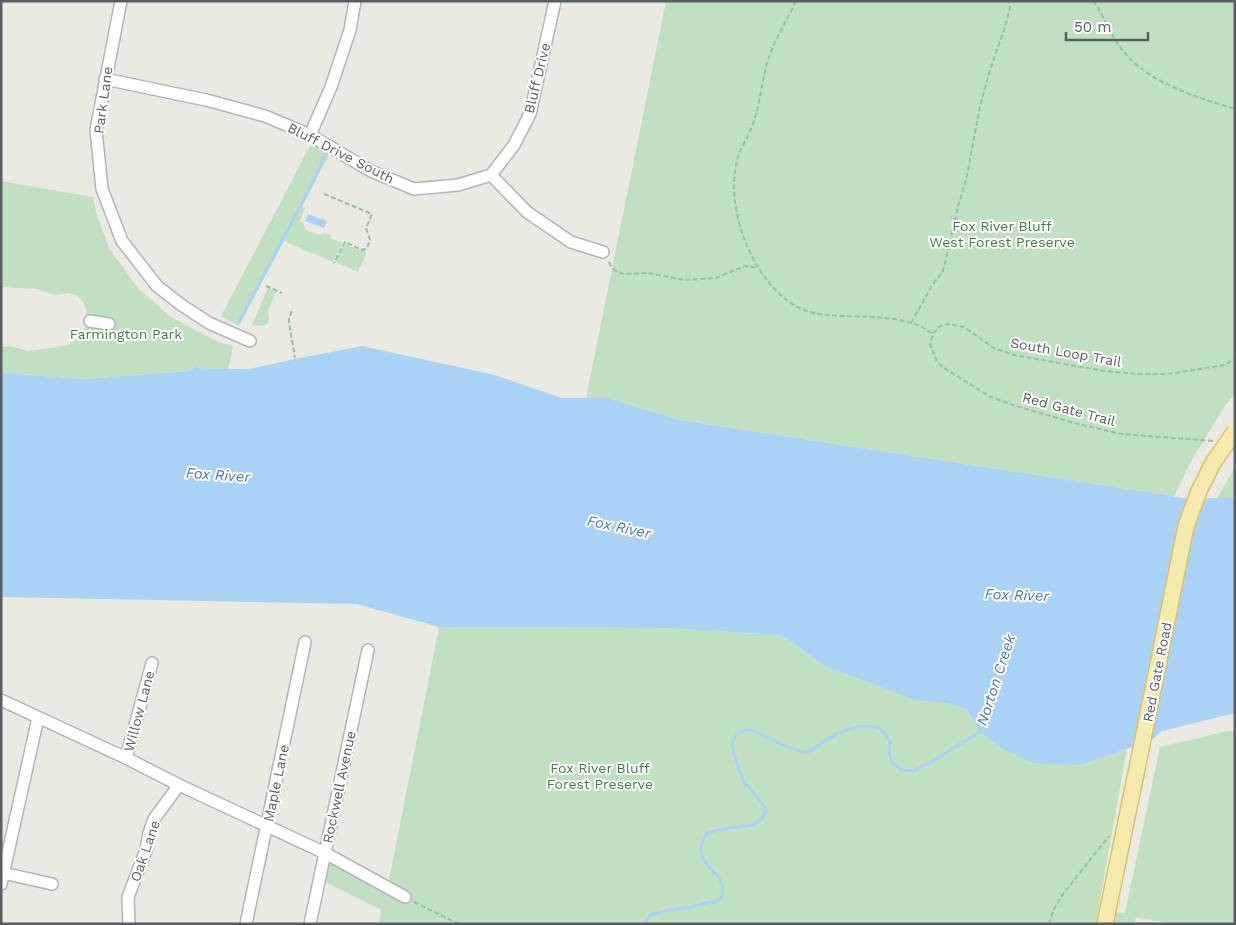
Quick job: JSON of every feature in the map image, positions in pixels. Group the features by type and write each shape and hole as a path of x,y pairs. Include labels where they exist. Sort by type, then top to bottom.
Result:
{"main road":[{"name":"Red Gate Road","path":"1105,924 1186,526 1198,492 1209,470 1235,431"}],"street":[{"name":"Park Lane","path":"121,1 96,130 102,189 122,241 157,286 209,324 250,341"},
{"path":"310,135 331,87 350,30 355,1"},
{"name":"Bluff Drive","path":"491,175 514,145 530,114 555,1"},
{"name":"Bluff Drive South","path":"105,79 206,100 265,116 310,135 371,171 414,189 458,185 491,175"},
{"path":"491,175 527,212 571,242 603,252"},
{"path":"90,321 110,324"},
{"name":"Maple Lane","path":"246,924 305,642"},
{"name":"Rockwell Avenue","path":"310,924 368,650"},
{"name":"Willow Lane","path":"126,758 152,663"},
{"path":"1,700 325,853 405,897"},
{"path":"38,718 2,878 52,884"},
{"name":"Oak Lane","path":"129,924 128,897 146,850 154,819 179,785"}],"path":[{"path":"796,1 773,46 752,126 737,161 734,185 737,216 748,249 761,273 781,296 804,310 826,315 901,320 918,325 933,334"},
{"path":"911,323 933,284 943,271 967,176 980,106 1004,30 1010,8 1009,1"},
{"path":"1093,1 1120,47 1135,64 1162,82 1235,109"},
{"path":"324,194 372,214 366,228 370,240 367,248 362,250 345,242 334,263"},
{"path":"346,210 349,204"},
{"path":"603,252 608,253 612,268 623,274 649,273 684,280 716,278 745,266 758,268"},
{"path":"266,286 282,294"},
{"path":"292,311 289,323 296,358"},
{"name":"South Loop Trail","path":"933,334 940,326 956,325 964,327 994,348 1014,355 1113,372 1167,374 1225,365 1235,359"},
{"name":"Red Gate Trail","path":"933,334 930,344 937,362 973,386 991,396 1014,405 1074,423 1121,434 1213,441"},
{"path":"1049,924 1053,911 1063,894 1114,831"},
{"path":"405,897 459,924"}],"green space":[{"name":"Fox River Bluff West Forest Preserve","path":"666,1 1235,1 1235,394 1226,404 1190,463 1174,497 680,420 607,398 586,398"},
{"name":"Farmington Park","path":"311,144 330,153 302,207 305,208 300,222 303,223 306,230 320,235 325,233 331,235 330,238 343,243 333,262 284,241 239,326 221,316"},
{"name":"Farmington Park","path":"1,181 93,197 97,216 110,250 138,288 171,317 218,342 233,346 228,370 201,369 195,366 190,371 84,379 1,373 1,347 9,346 29,351 69,344 78,338 84,330 87,316 83,302 78,296 68,293 56,295 36,289 1,287"},
{"path":"345,244 362,251 366,250 358,272 335,262"},
{"path":"268,288 276,292 268,311 268,323 263,326 252,325"},
{"path":"1235,467 1235,498 1217,498"},
{"name":"Fox River Bluff Forest Preserve","path":"439,627 664,628 781,635 825,666 914,700 946,703 967,709 980,732 1001,748 1080,765 1127,749 1098,911 1125,913 1160,747 1227,731 1235,731 1235,924 1178,924 1136,918 1134,924 379,924 381,910 325,882 332,853 388,885"}],"water":[{"path":"308,214 327,221 324,228 305,221"},
{"name":"Fox River","path":"362,346 495,375 562,398 607,398 680,420 1183,498 1235,498 1235,713 1162,731 1150,741 1080,765 1033,763 1001,748 980,732 967,709 946,703 914,700 825,666 781,635 664,628 439,627 357,604 1,597 1,373 84,379 190,371 196,366 201,369 249,369"}],"waterway":[{"path":"239,322 314,180 325,154"},
{"name":"Norton Creek","path":"644,924 651,915 719,900 723,894 723,887 718,877 705,862 701,852 707,833 753,825 762,819 766,811 744,782 732,745 736,734 745,730 754,731 789,748 806,753 838,733 860,726 877,727 886,734 890,742 891,761 901,770 913,771 980,732 981,728"}]}
